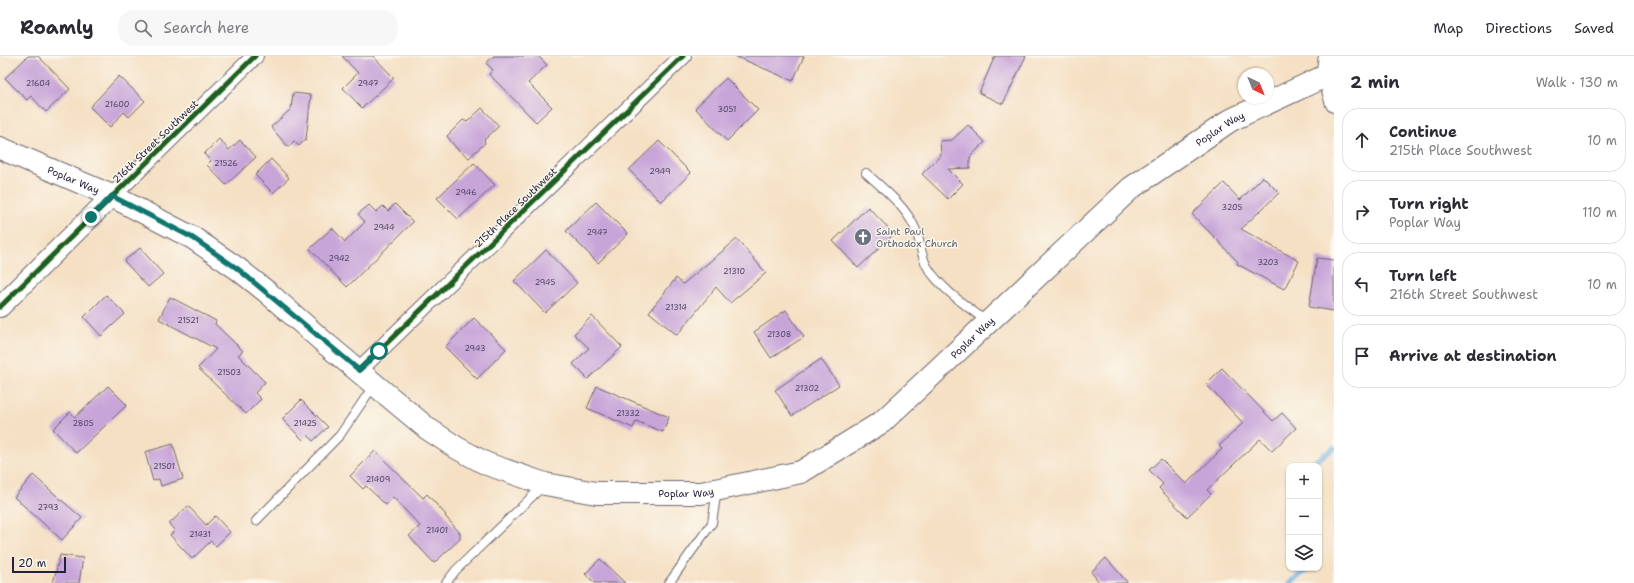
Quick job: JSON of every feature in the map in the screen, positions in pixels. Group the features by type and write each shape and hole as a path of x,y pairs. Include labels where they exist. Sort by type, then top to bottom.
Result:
{"main road":[{"name":"Poplar Way","path":"0,148 112,196 193,238 238,269 428,429 457,448 487,464 545,484 596,493 700,493 801,472 882,422 1131,188 1232,120 1329,68"}],"street":[{"name":"216th Street Southwest","path":"0,307 255,56"},
{"name":"215th Place Southwest","path":"367,377 683,56"},
{"path":"1329,68 1334,104"}],"lane":[{"path":"866,173 909,215 916,229 920,249 927,267 939,282 988,323"},
{"path":"256,521 340,435 367,377"},
{"path":"446,583 456,570 545,484"},
{"path":"669,583 712,523 717,490"}],"building":[{"path":"28,56 38,56 70,89 46,112 31,96 27,100 5,78"},
{"path":"342,56 373,56 394,78 362,108 343,88 358,73"},
{"path":"494,56 538,56 547,65 528,83 552,107 536,122 489,74 493,70 486,63"},
{"path":"735,56 804,56 793,81"},
{"path":"995,56 1026,56 1003,104 979,93"},
{"path":"119,76 145,101 129,117 124,112 110,127 90,107"},
{"path":"726,78 758,110 727,141 695,108"},
{"path":"293,93 311,95 306,139 299,146 294,141 288,147 271,127 291,109"},
{"path":"482,108 499,126 484,140 485,143 469,158 456,148 447,136 463,120 467,122"},
{"path":"968,125 985,142 970,157 970,168 948,169 963,184 948,199 922,174 941,155 940,141 952,140"},
{"path":"219,139 229,150 240,140 256,157 226,185 207,165 211,161 204,154"},
{"path":"659,141 691,173 661,202 629,170"},
{"path":"271,159 289,178 273,193 255,175"},
{"path":"474,163 495,185 458,219 437,198"},
{"path":"1263,177 1279,193 1241,229 1299,261 1284,289 1237,264 1238,262 1192,214 1224,183 1240,200"},
{"path":"596,202 628,234 598,263 566,231"},
{"path":"395,204 413,222 347,287 310,249 332,228 345,242 365,222 358,214 369,205 376,212 383,206 388,211"},
{"name":"Saint Paul Orthodox Church","path":"868,207 894,234 858,268 833,241"},
{"path":"737,239 766,273 730,303 716,287 677,335 649,312 676,278 683,284"},
{"path":"140,248 163,274 148,287 124,261"},
{"path":"546,250 577,283 545,313 514,281"},
{"path":"1317,258 1334,260 1334,311 1309,307"},
{"path":"106,295 125,314 101,336 84,317"},
{"path":"170,297 216,321 215,324 243,351 238,355 265,382 255,393 261,399 246,414 198,368 216,349 159,319"},
{"path":"786,310 804,337 771,358 754,332"},
{"path":"592,316 622,347 588,379 573,364 589,348 574,334"},
{"path":"474,318 506,349 477,379 445,347"},
{"path":"821,359 839,385 792,416 775,390"},
{"path":"1222,368 1273,421 1282,413 1296,428 1272,451 1260,439 1207,490 1211,494 1187,517 1159,488 1163,484 1149,470 1161,459 1186,484 1222,449 1219,446 1243,423 1206,384"},
{"path":"108,386 127,405 76,453 53,429 70,412 75,417"},
{"path":"597,386 669,417 663,432 636,421 633,428 587,408"},
{"path":"301,400 328,427 313,441 308,435 303,440 282,419"},
{"path":"173,444 183,479 161,486 159,479 153,481 145,452"},
{"path":"375,451 423,498 427,494 460,533 460,539 434,563 409,536 420,526 393,497 386,505 366,486 363,489 350,476"},
{"path":"33,475 82,518 62,540 14,497"},
{"path":"188,506 206,525 215,516 230,532 216,546 211,541 192,559 170,535 175,531 169,524"},
{"path":"60,555 83,558 79,583 53,583"},
{"path":"1106,558 1128,583 1100,583 1091,572"},
{"path":"600,559 625,583 595,583 585,574"}],"waterway":[{"path":"1312,463 1334,448"},
{"path":"1290,583 1305,571"}],"cycle path":[{"path":"0,307 255,56"},
{"path":"359,370 683,56"}],"place":[{"name":"Saint Paul Orthodox Church","path":"863,237"}],"route":[{"path":"91,217 112,196 193,238 238,269 359,370 379,351"}]}
